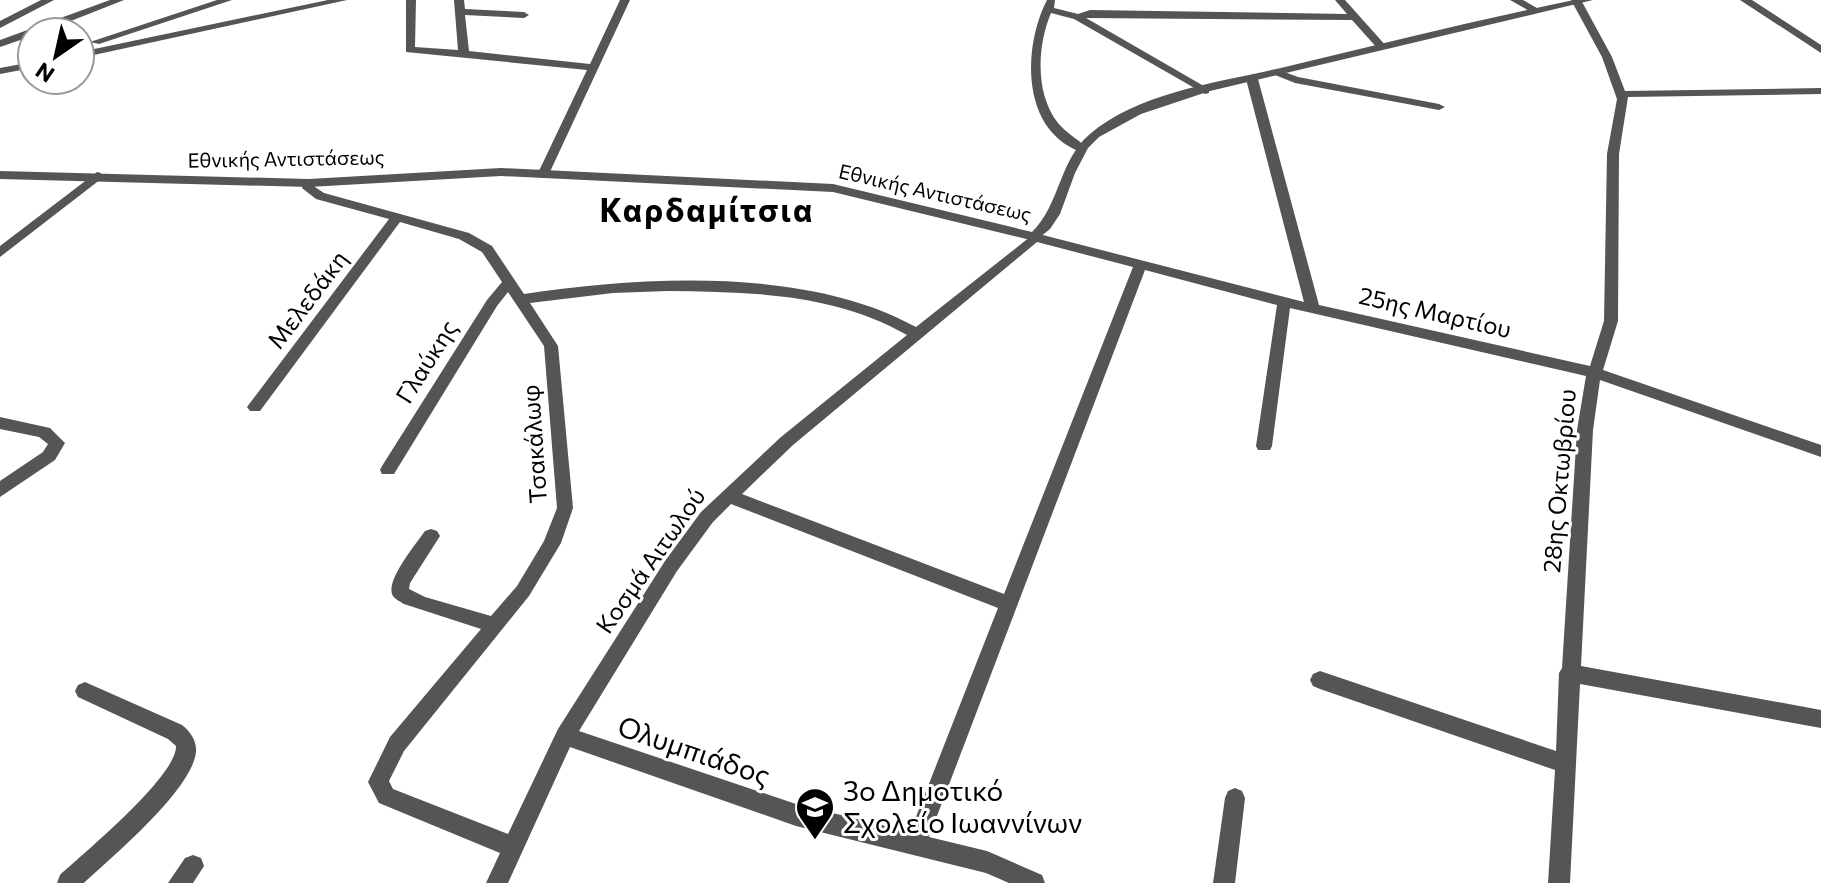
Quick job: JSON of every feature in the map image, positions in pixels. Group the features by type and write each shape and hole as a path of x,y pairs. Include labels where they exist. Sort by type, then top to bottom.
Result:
{"street":[{"path":"0,25 49,0"},
{"path":"76,16 119,0"},
{"path":"96,42 227,0"},
{"path":"96,52 342,0"},
{"path":"411,0 410,50 592,67"},
{"path":"459,0 464,54"},
{"path":"544,173 625,0"},
{"path":"1340,0 1382,47"},
{"path":"1515,0 1537,11"},
{"path":"1745,0 1821,50"},
{"path":"1205,91 1078,17 1049,4 1037,49 1036,90 1062,137 1081,148 1125,118 1205,91 1580,1 1622,94 1821,91"},
{"path":"462,12 524,15"},
{"path":"1078,17 1090,13 1353,17"},
{"path":"1279,73 1295,80 1439,107"},
{"path":"1252,79 1313,308"},
{"name":"28ης Οκτωβρίου","path":"1559,883 1585,430 1595,373 1611,321 1613,154 1622,94"},
{"name":"Εθνικής Αντιστάσεως","path":"0,175 309,183 451,172 544,173 833,188 1035,237 1054,217 1081,148"},
{"path":"0,253 97,176"},
{"name":"Τσακάλωφ","path":"309,183 308,188 320,196 476,241 487,249 552,349 566,501 548,551 495,627 397,744 378,782 386,796 399,803 513,847"},
{"name":"Μελεδάκη","path":"255,407 396,218"},
{"name":"25ης Μαρτίου","path":"1035,237 1284,302 1595,373 1821,451"},
{"name":"Κοσμά Αιτωλού","path":"497,883 565,736 671,566 728,496 1035,237"},
{"path":"916,844 1140,266"},
{"name":"Γλαύκης","path":"388,470 492,303 509,282"},
{"path":"522,299 664,287 742,289 867,308 893,318 917,334"},
{"path":"1264,446 1284,302"},
{"path":"0,423 51,435 57,446 36,466 0,490"},
{"path":"728,496 1009,604"},
{"path":"431,536 401,581 400,592 416,601 477,617 495,627"},
{"path":"1569,673 1821,719"},
{"path":"1320,680 1565,764"},
{"path":"68,883 156,797 181,765 186,753 184,740 175,732 85,691"},
{"name":"Ολυμπιάδος","path":"565,736 796,815 987,862 1034,883"},
{"path":"1224,883 1235,798"}],"place":[{"name":"3ο Δημοτικό Σχολείο Ιωαννίνων","path":"815,841"}],"district":[{"name":"Καρδαμίτσια","path":"707,211"}]}
